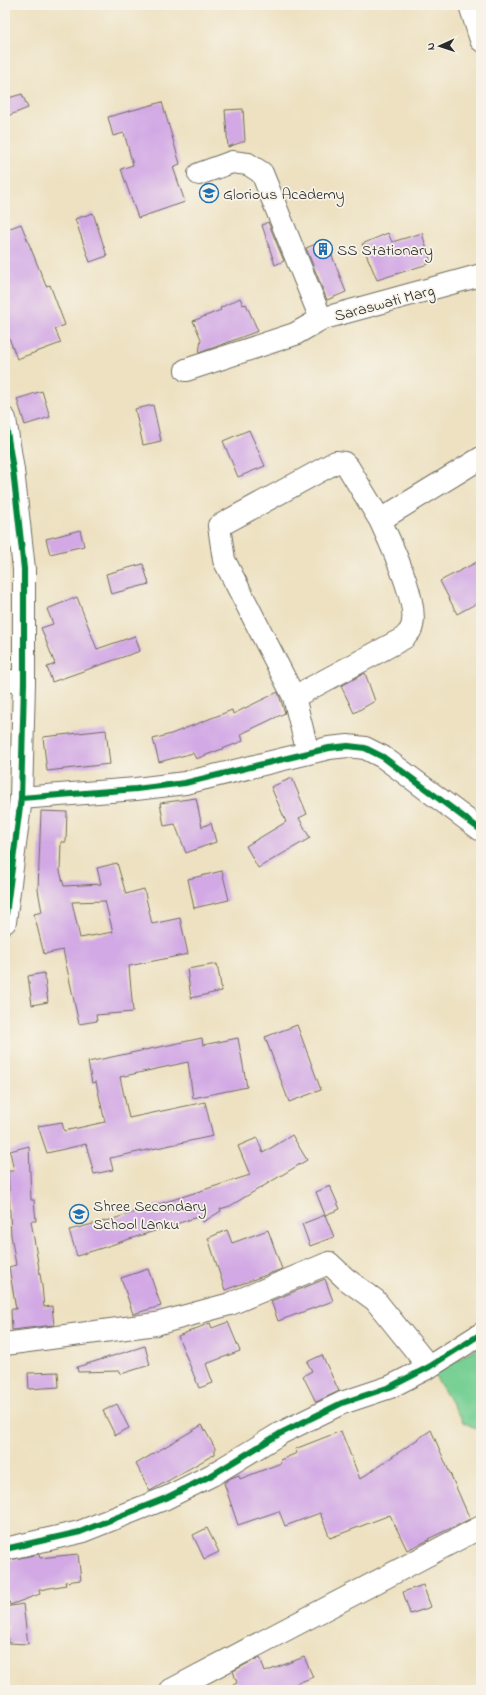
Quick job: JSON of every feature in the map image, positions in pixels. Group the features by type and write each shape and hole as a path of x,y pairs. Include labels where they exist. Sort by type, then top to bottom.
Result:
{"street":[{"path":"470,5 481,40"},
{"name":"Saraswati Marg","path":"199,174 232,162 248,164 262,173 321,319 481,275"},
{"path":"186,370 295,334 321,319"},
{"path":"5,419 14,470 24,569 14,682 21,798 5,922"},
{"path":"380,520 481,458"},
{"path":"294,697 404,638 410,631 412,614 406,579 380,520 348,467 344,463 336,462 219,526 224,560 294,697 308,753"},
{"path":"21,798 136,789 185,783 308,753 348,746 365,748 383,757 481,830"},
{"path":"5,1344 156,1324 230,1304 329,1264 346,1279 375,1300 429,1367"},
{"path":"5,1549 80,1532 166,1498 212,1475 281,1433 342,1403 390,1387 429,1367 481,1334"},
{"path":"171,1690 481,1526"}],"green space":[{"path":"481,1345 481,1431 463,1422 434,1374"}],"building":[{"path":"22,94 28,108 5,117 5,99"},
{"path":"162,102 180,164 173,167 185,202 138,218 121,169 133,165 124,133 113,136 108,117"},
{"path":"243,109 245,141 228,147 225,110"},
{"path":"93,213 107,256 90,262 75,219"},
{"path":"268,222 284,261 275,265 262,225"},
{"path":"21,224 46,286 50,285 65,325 55,329 61,343 17,359 5,327 5,230"},
{"path":"388,233 392,242 422,233 431,263 377,280 362,244"},
{"path":"326,240 346,292 327,300 306,248"},
{"path":"240,298 243,305 246,304 258,331 199,353 201,339 193,321 221,310 220,308"},
{"path":"42,391 50,417 25,425 17,399"},
{"path":"153,405 161,441 143,445 135,409"},
{"path":"249,430 265,466 238,477 223,441"},
{"path":"80,530 84,546 50,554 46,539"},
{"path":"481,560 481,601 457,614 440,581"},
{"path":"143,564 149,584 111,594 106,574"},
{"path":"77,597 97,649 135,636 140,651 52,682 47,667 55,664 41,628 53,624 47,609"},
{"path":"365,673 375,701 354,713 341,686"},
{"path":"278,692 285,713 241,734 243,741 196,759 193,753 159,762 153,739 171,734 232,710 233,714"},
{"path":"106,730 110,764 47,771 43,737"},
{"path":"292,778 307,814 299,818 310,838 258,868 246,846 286,822 271,787"},
{"path":"196,798 202,827 211,823 216,842 186,853 175,824 164,826 160,803"},
{"path":"41,811 67,812 66,842 61,842 60,871 64,886 101,884 97,868 117,863 126,894 144,889 152,924 180,918 188,954 129,966 133,1012 96,1015 97,1021 79,1024 63,950 44,954 34,914 42,912 38,890","holes":["105,901 113,932 80,938 72,902"]},
{"path":"222,871 229,900 194,908 188,879"},
{"path":"217,964 222,991 191,998 187,969"},
{"path":"44,973 48,1002 32,1005 28,976"},
{"path":"297,1025 321,1090 289,1102 265,1037"},
{"path":"202,1038 203,1045 238,1038 247,1087 193,1098 188,1062 120,1077 129,1118 205,1102 213,1136 110,1158 113,1170 94,1174 86,1144 47,1153 38,1126 62,1122 64,1131 105,1122 96,1082 92,1083 88,1062"},
{"path":"292,1135 307,1160 230,1206 220,1209 221,1211 203,1222 201,1216 77,1256 69,1230 113,1219 250,1175 238,1146 257,1138 263,1153"},
{"path":"29,1146 31,1200 34,1200 36,1221 31,1221 44,1307 52,1306 54,1325 12,1330 11,1309 16,1309 9,1267 16,1265 11,1235 8,1171 14,1171 10,1151"},
{"path":"330,1186 340,1209 325,1215 316,1192"},
{"path":"325,1215 334,1237 310,1246 302,1224"},
{"path":"227,1230 232,1243 268,1230 282,1269 225,1290 208,1238"},
{"path":"148,1269 161,1306 133,1314 121,1278"},
{"path":"325,1279 333,1301 278,1321 271,1301"},
{"path":"228,1322 240,1351 206,1364 213,1383 199,1388 178,1336 210,1323 212,1328"},
{"path":"145,1346 150,1365 121,1374 120,1371 78,1372 77,1367"},
{"path":"322,1355 339,1391 316,1402 303,1376 312,1371 307,1362"},
{"path":"58,1372 59,1387 29,1389 28,1373"},
{"path":"117,1404 129,1428 115,1435 103,1411"},
{"path":"202,1425 215,1448 215,1454 150,1491 136,1464"},
{"path":"431,1430 470,1519 428,1539 429,1540 407,1550 390,1515 330,1538 320,1513 285,1526 279,1511 238,1525 224,1483 231,1478 239,1475 240,1479 281,1463 280,1460 297,1453 295,1449 341,1431 360,1479"},
{"path":"207,1528 219,1552 204,1559 193,1535"},
{"path":"39,1554 40,1558 78,1554 81,1580 65,1582 66,1585 39,1590 40,1594 10,1605 5,1582 5,1561"},
{"path":"423,1585 431,1607 410,1614 403,1592"},
{"path":"23,1604 28,1644 8,1643 8,1625 5,1625 5,1607"},
{"path":"260,1657 265,1672 304,1657 313,1677 281,1690 223,1690 237,1683 233,1671"}],"cycle path":[{"path":"5,419 13,470 24,569 24,683 21,798 5,922"},
{"path":"21,798 136,789 185,783 329,748 348,746 365,748 383,757 481,830"},
{"path":"5,1549 80,1532 166,1498 212,1475 281,1433 342,1403 390,1387 429,1367 481,1334"}],"place":[{"name":"Glorious Academy","path":"209,193"},
{"name":"SS Stationary","path":"323,249"},
{"name":"Shree Secondary School Lanku","path":"79,1214"}]}
